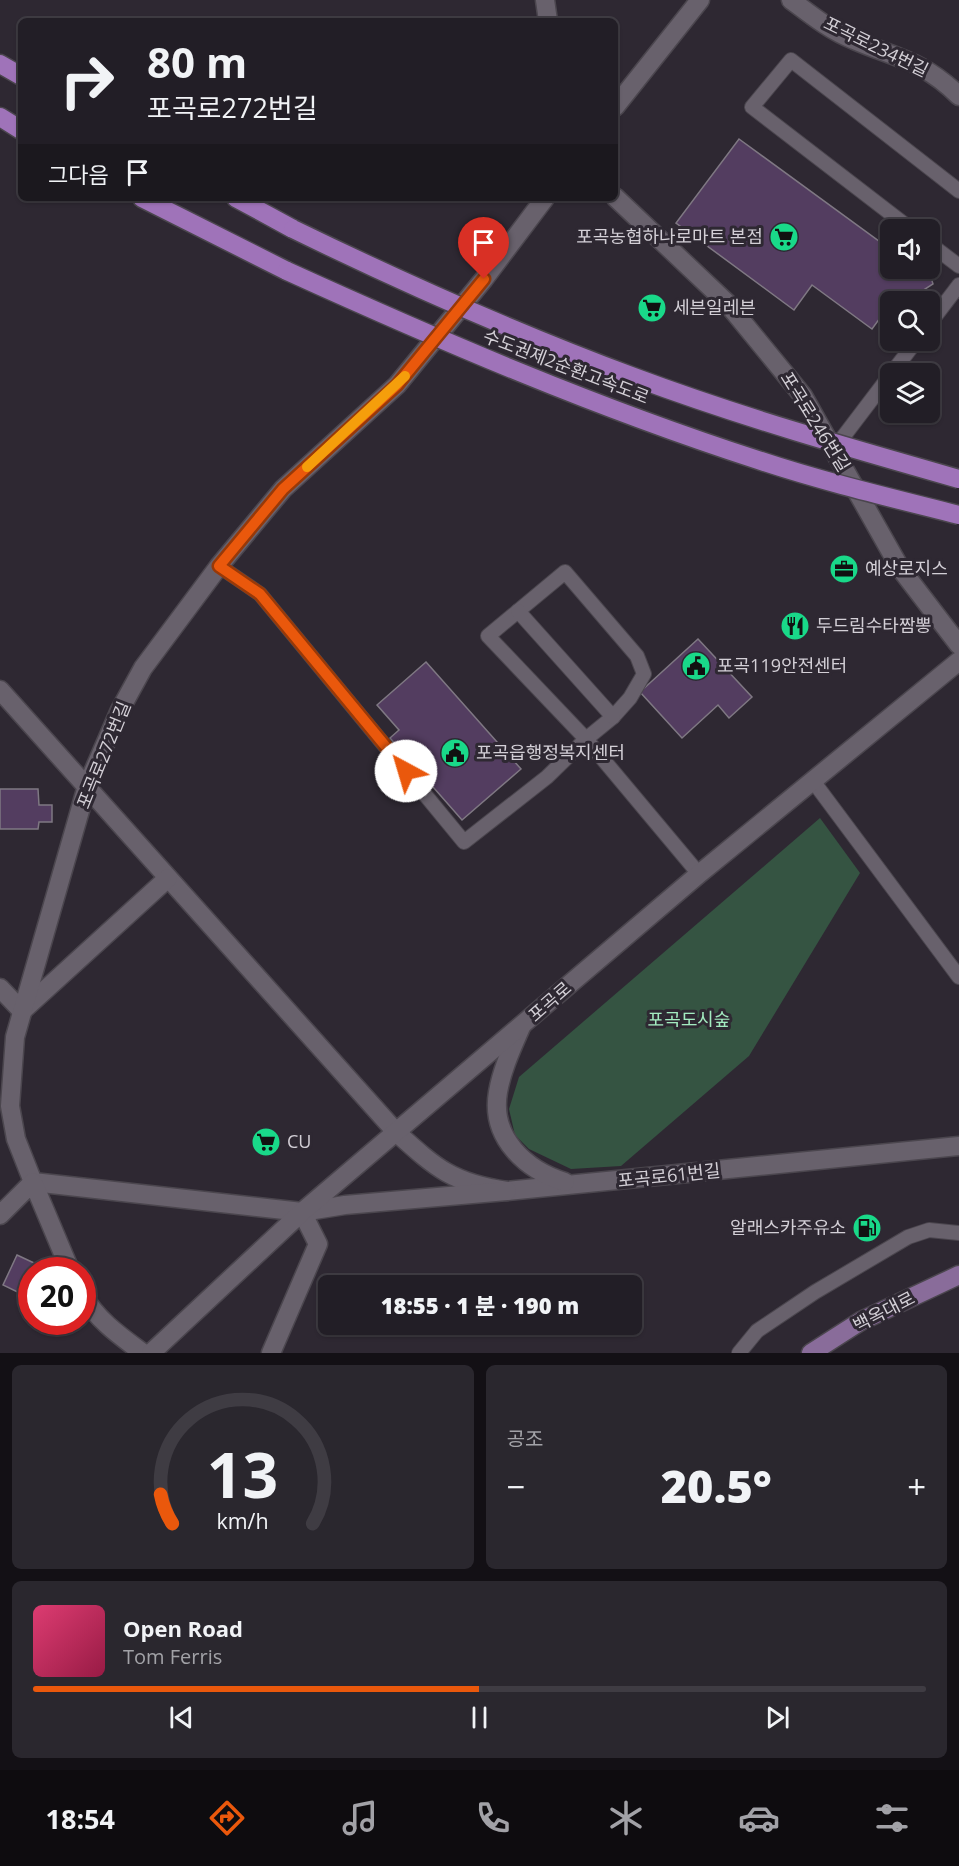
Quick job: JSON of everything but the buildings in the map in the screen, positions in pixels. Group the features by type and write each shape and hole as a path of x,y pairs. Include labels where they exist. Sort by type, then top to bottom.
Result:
{"highway":[{"path":"0,64 18,74"},
{"path":"0,117 18,128"},
{"name":"수도권제2순환고속도로","path":"148,201 287,271 529,377 759,461 959,515"},
{"name":"수도권제2순환고속도로","path":"242,201 373,268 494,321 634,377 804,435 959,479"}],"main road":[{"name":"백옥대로","path":"811,1353 861,1321 959,1275"}],"street":[{"path":"545,0 548,18"},
{"path":"618,103 700,0"},
{"name":"포곡로234번길","path":"791,0 820,22 853,40 922,66 959,96"},
{"name":"포곡로246번길","path":"618,200 728,303 803,396 900,568 959,645"},
{"name":"포곡로272번길","path":"65,1257 16,1139 10,1106 15,1037 87,786 120,710 143,668 219,566 283,489 397,385 543,201"},
{"name":"포곡로","path":"151,1353 302,1212 699,874 959,662"},
{"name":"포곡로61번길","path":"0,690 396,1132 448,1175 474,1186 507,1191 959,1146"},
{"path":"0,988 22,1011 168,878"},
{"path":"521,1027 503,1069 497,1095 500,1122 508,1145 527,1164 545,1176 576,1185"},
{"path":"0,1215 33,1182 302,1212 345,1205 507,1191"},
{"path":"271,1353 318,1244 302,1212"},
{"path":"96,1314 110,1329 143,1353"}],"lane":[{"path":"898,219 752,107 791,60 959,191"},
{"path":"940,252 959,266"},
{"path":"940,310 959,285"},
{"path":"834,449 880,388"},
{"path":"219,566 260,594 464,843 548,777 586,739 613,717 630,698 644,674 637,656 565,572 488,636 586,739 699,874"},
{"path":"518,611 613,717"},
{"path":"813,781 959,977"},
{"path":"739,1353 757,1331 815,1292 908,1237 929,1230 959,1233"}],"green space":[{"name":"포곡도시숲","path":"820,818 860,873 749,1056 621,1166 571,1169 529,1149 515,1135 509,1109 519,1077"}],"slow traffic":[{"path":"307,467 405,376"}],"place":[{"name":"포곡농협하나로마트 본점","path":"784,237"},
{"name":"세븐일레븐","path":"652,308"},
{"name":"예상로지스","path":"844,569"},
{"name":"두드림수타짬뽕","path":"795,626"},
{"name":"포곡119안전센터","path":"696,666"},
{"name":"포곡읍행정복지센터","path":"455,753"},
{"name":"CU","path":"266,1142"},
{"name":"알래스카주유소","path":"867,1228"}],"route":[{"path":"406,771 260,594 219,566 283,489 397,385 484,279"}]}
